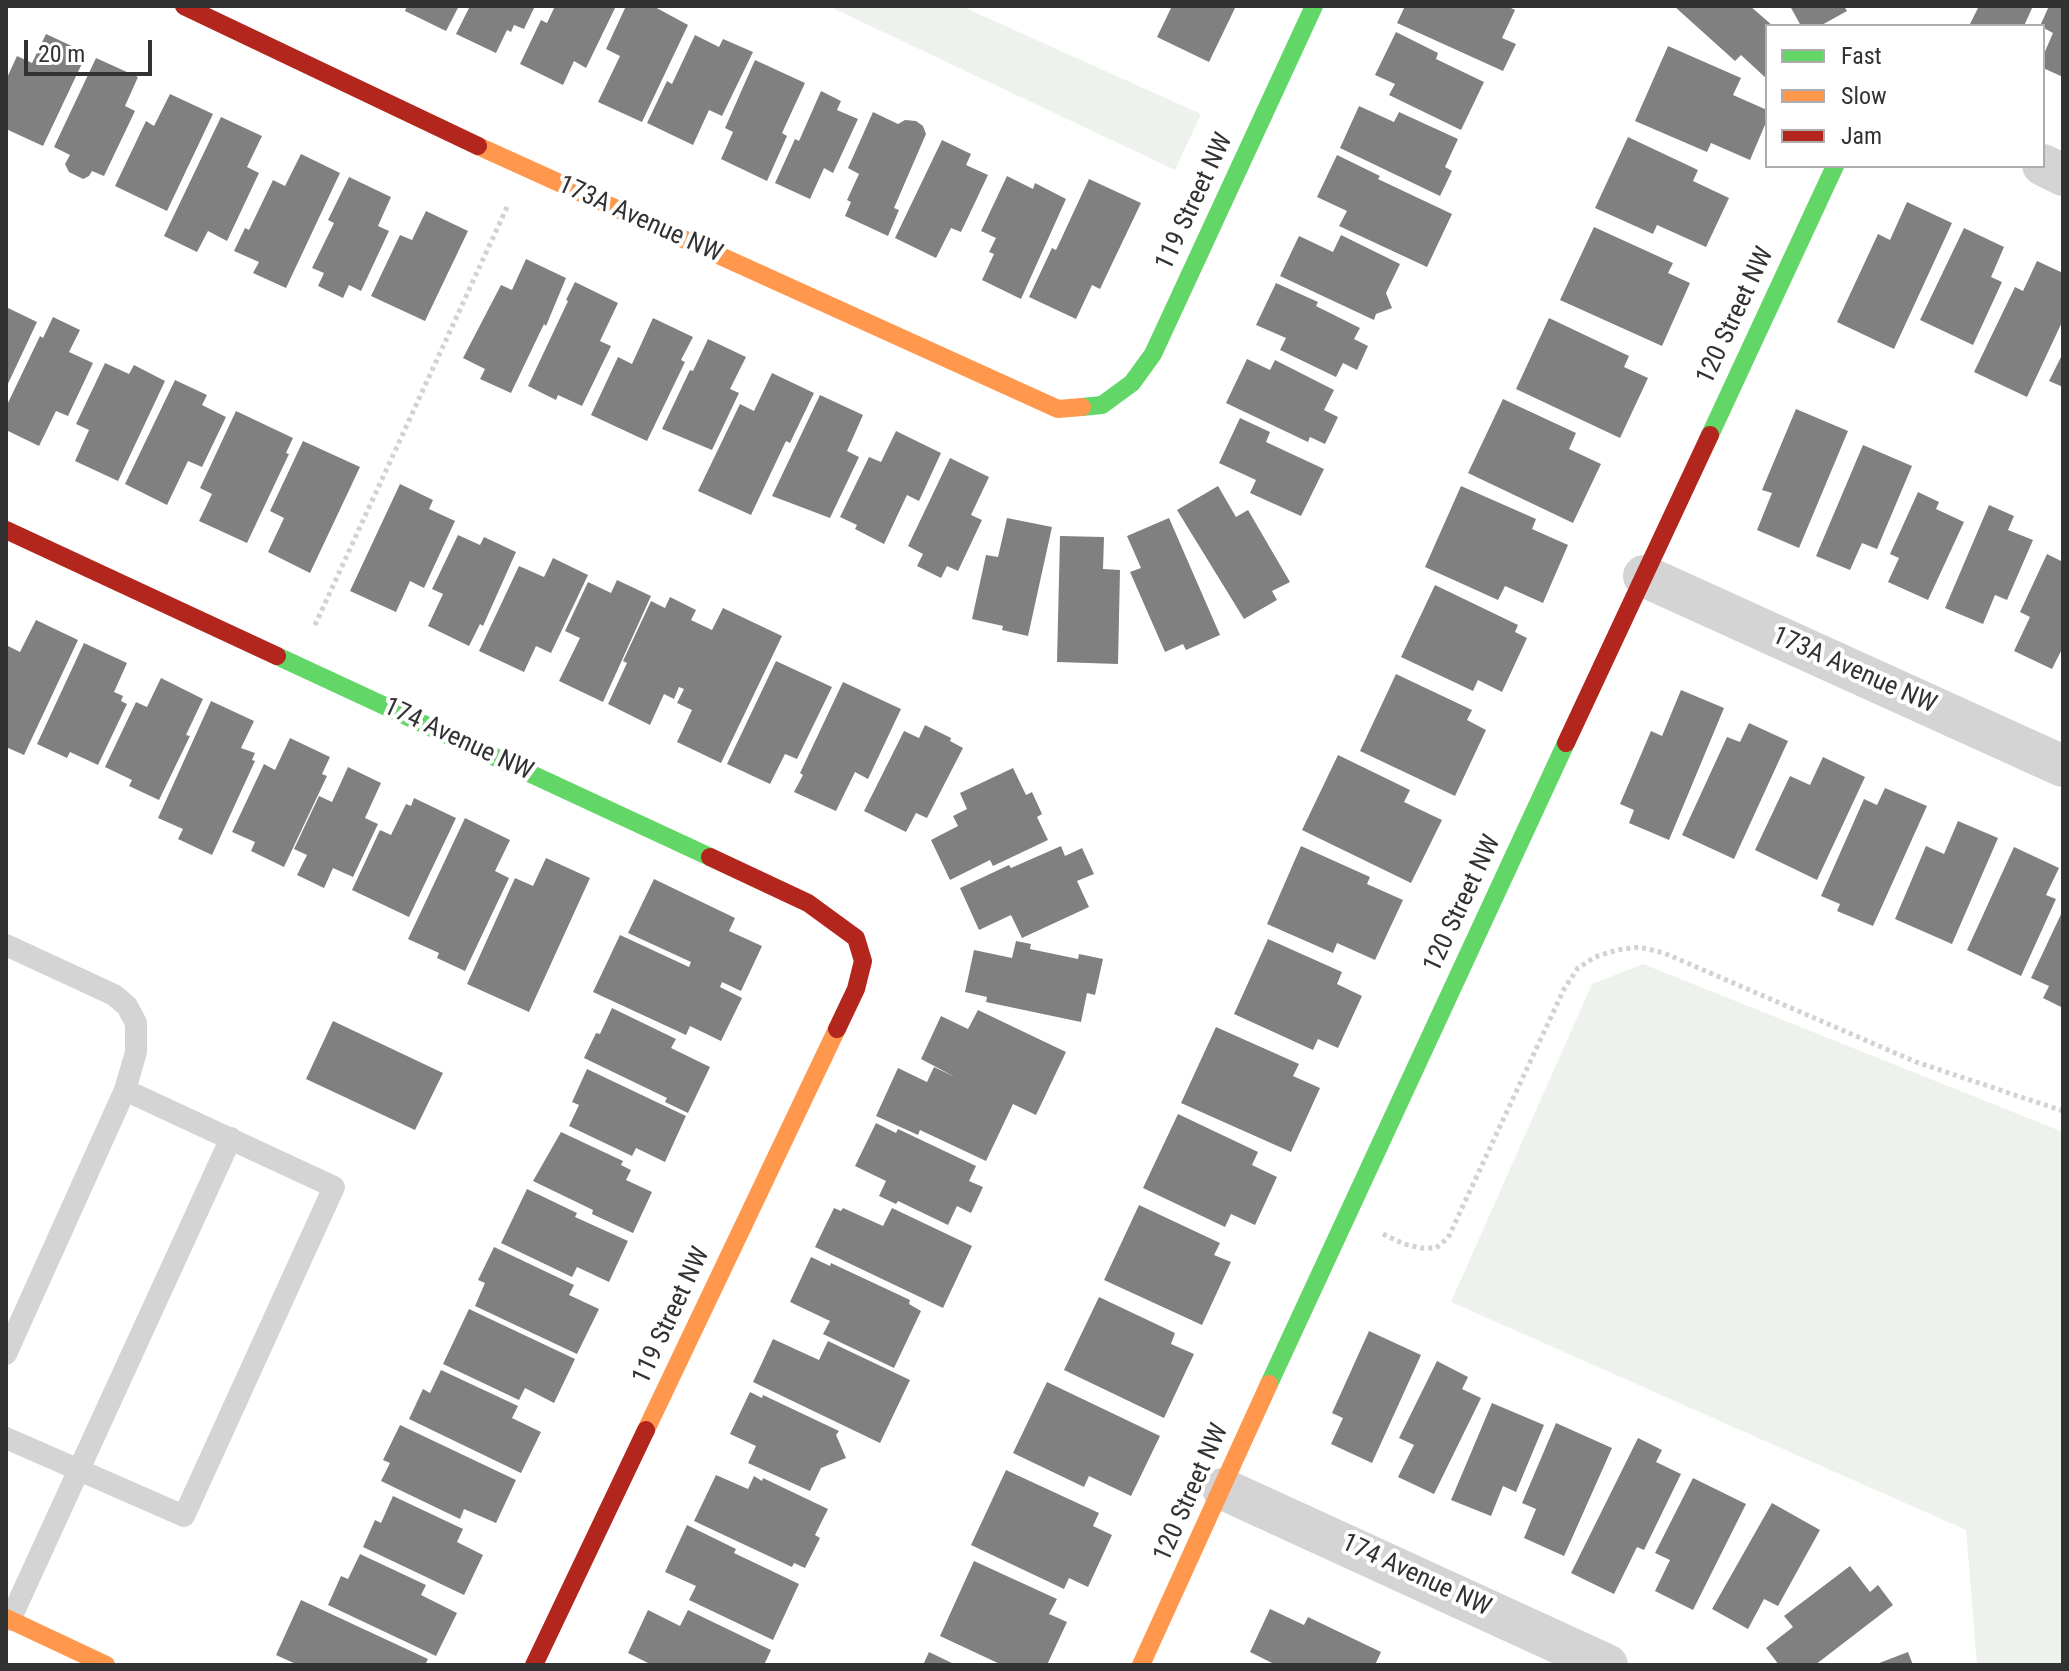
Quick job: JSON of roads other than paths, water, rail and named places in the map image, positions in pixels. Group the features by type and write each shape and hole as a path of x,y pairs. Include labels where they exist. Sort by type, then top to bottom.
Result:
{"street":[{"name":"173A Avenue NW","path":"184,6 525,168 1058,409 1102,405"},
{"name":"119 Street NW","path":"1102,405 1132,383 1153,354 1314,6"},
{"path":"2045,166 2063,175"},
{"name":"120 Street NW","path":"1141,1665 1346,1216 1834,168"},
{"name":"174 Avenue NW","path":"6,530 808,903 856,938 863,961 856,989"},
{"name":"173A Avenue NW","path":"1644,576 2063,766"},
{"name":"119 Street NW","path":"534,1665 856,989"},
{"name":"174 Avenue NW","path":"1223,1489 1607,1665"},
{"path":"8,1619 106,1665"}],"lane":[{"path":"6,945 114,995 127,1006 136,1023 136,1052 125,1090 6,1354"},
{"path":"6,1438 184,1516 334,1187 125,1090"},
{"path":"8,1619 231,1138"}]}
